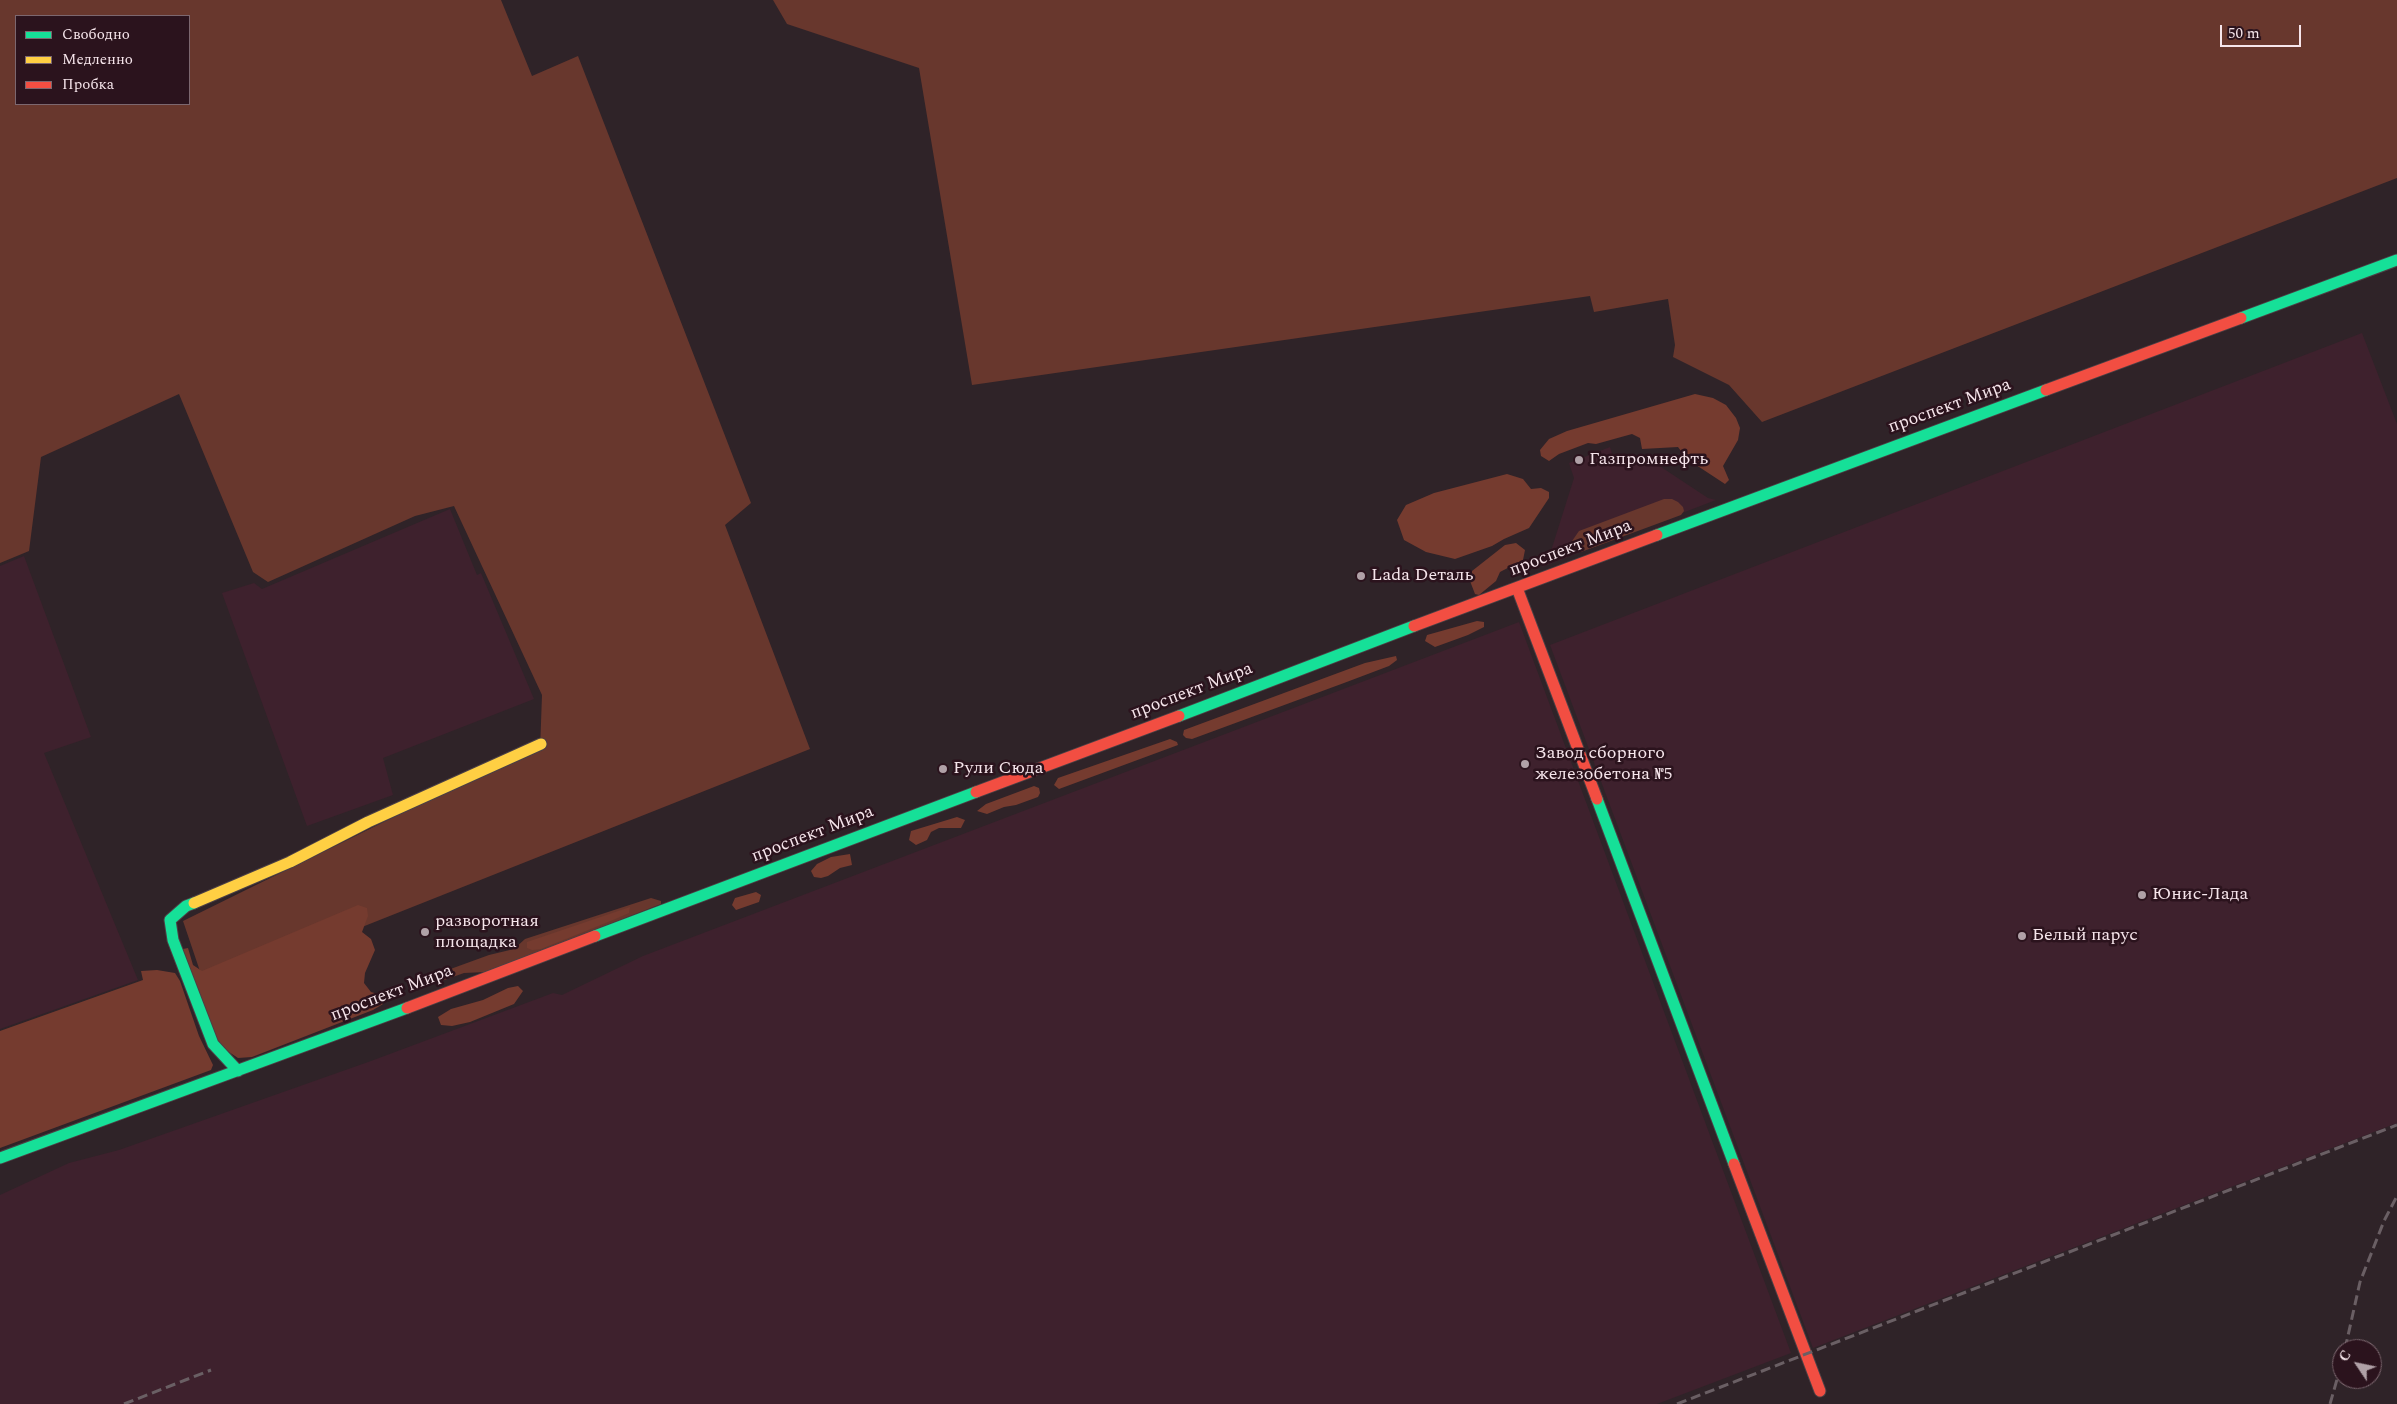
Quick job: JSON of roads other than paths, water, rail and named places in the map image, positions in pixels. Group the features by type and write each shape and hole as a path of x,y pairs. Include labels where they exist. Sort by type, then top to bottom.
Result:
{"street":[{"name":"проспект Мира","path":"0,1158 238,1071 1517,588 2397,260"},
{"path":"1517,588 1820,1391"},
{"path":"238,1071 213,1044 173,940 170,920 186,906 290,862 368,822 541,744"}],"railway":[{"path":"1677,1404 2397,1125"},
{"path":"2347,1339 2360,1282 2384,1221 2397,1196"},
{"path":"124,1404 211,1370"},
{"path":"2330,1404 2334,1389"}],"place":[{"name":"Газпромнефть","path":"1579,460"},
{"name":"Lada Dеталь","path":"1361,576"},
{"name":"Завод сборного железобетона №5","path":"1525,764"},
{"name":"Рули Сюда","path":"943,769"},
{"name":"Юнис-Лада","path":"2142,895"},
{"name":"разворотная площадка","path":"425,932"},
{"name":"Белый парус","path":"2022,936"}]}
